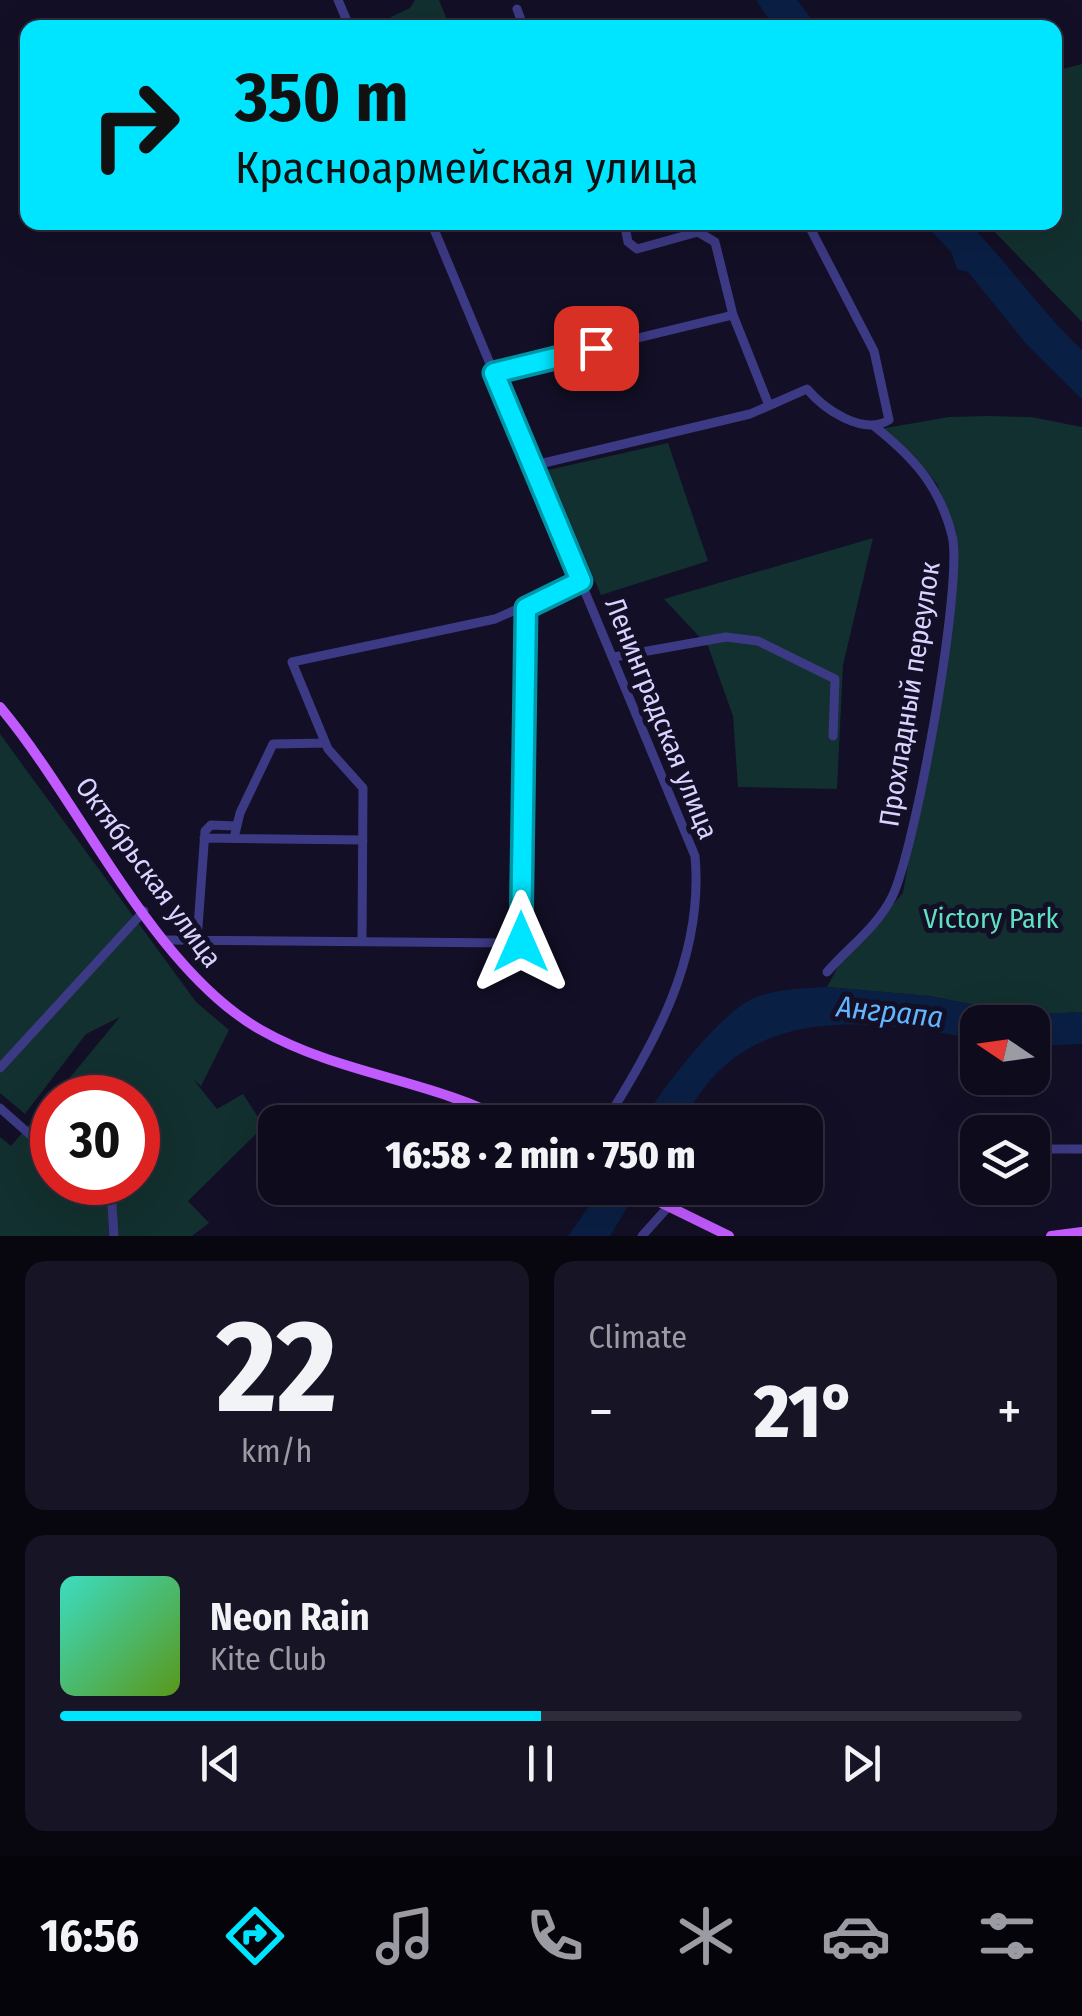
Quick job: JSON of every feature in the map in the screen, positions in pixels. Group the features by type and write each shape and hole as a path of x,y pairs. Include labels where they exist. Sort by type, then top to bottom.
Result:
{"main road":[{"name":"Октябрьская улица","path":"0,706 144,911 214,995 261,1030 286,1043 479,1105"},
{"path":"668,1206 729,1236"},
{"path":"1051,1236 1082,1232"}],"street":[{"path":"518,9 521,20"},
{"name":"Ленинградская улица","path":"433,230 684,822 694,856 696,888 691,937 677,987 647,1057 616,1105"},
{"path":"626,230 628,242 637,249 704,233 718,250 733,315 768,402"},
{"path":"811,230 874,351 890,412 879,425"},
{"path":"494,373 733,315"},
{"name":"Прохладный переулок","path":"532,466 735,418 807,389 825,407 879,425 932,480 952,537 952,598 930,738 900,878 871,928 828,972"},
{"path":"362,941 361,784 325,743 292,662 468,626 526,608 581,581"},
{"path":"166,940 521,942 526,608"},
{"path":"614,657 726,637 758,641 836,679 832,736"},
{"path":"234,838 235,826 273,744 325,743"},
{"path":"197,940 208,826 235,826"},
{"path":"204,838 363,840"},
{"path":"0,1068 144,911"},
{"path":"0,1108 30,1135"},
{"path":"1050,1149 1082,1150"},
{"path":"112,1205 114,1236"},
{"path":"642,1236 668,1206"}],"green space":[{"path":"415,0 439,0 447,20 387,20 410,8"},
{"path":"1082,64 1082,322 993,230 1062,230 1062,69"},
{"name":"Victory Park","path":"949,417 1031,417 1082,427 1082,1012 1050,1014 1050,1005 975,1005 929,996 827,987 840,963 903,893 956,591 957,534 937,484 914,456 880,429"},
{"path":"668,443 708,561 601,595 548,470"},
{"path":"873,538 843,665 837,789 738,787 733,716 708,646 664,599"},
{"path":"0,734 196,1002 229,1030 201,1086 193,1079 217,1109 243,1094 258,1117 258,1132 188,1201 209,1223 192,1236 0,1236 0,1137 11,1146 30,1124 30,1205 160,1205 160,1075 72,1075 120,1017 86,1034 55,1075 30,1075 30,1107 25,1114 0,1093"}],"water":[{"path":"756,0 797,0 813,20 769,20"},
{"path":"931,230 975,230 983,238 1082,350 1082,399 1027,345 968,272 957,269 951,252"},
{"name":"Анграпа","path":"827,987 929,996 975,1005 960,1005 960,1036 845,1024 780,1034 750,1047 723,1067 692,1105 654,1105 691,1055 736,1009 768,993"},
{"name":"Анграпа","path":"1082,1012 1082,1044 1050,1045 1050,1014"},
{"path":"590,1205 629,1205 610,1236 568,1236"}],"route":[{"path":"521,942 526,608 581,581 494,373 596,348"}]}
